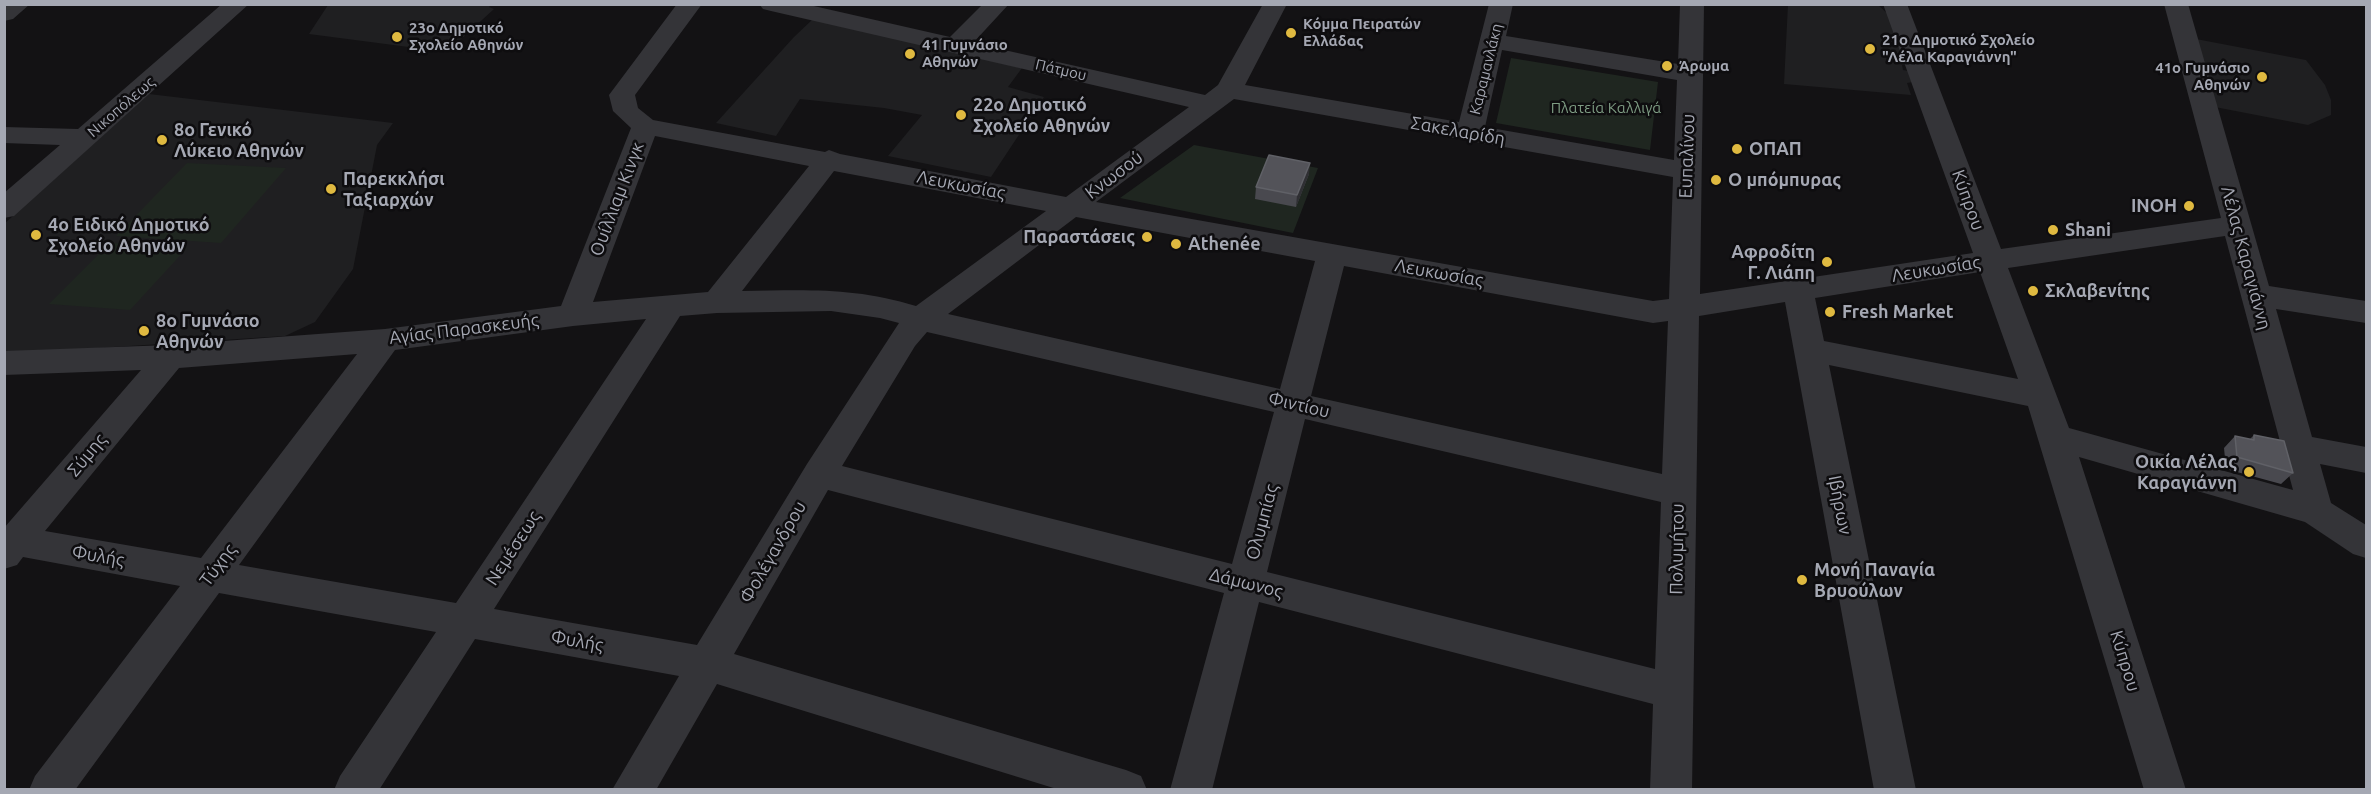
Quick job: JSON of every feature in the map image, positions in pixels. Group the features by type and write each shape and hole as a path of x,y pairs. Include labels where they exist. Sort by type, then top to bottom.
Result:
{"street":[{"path":"4,14 18,4"},
{"name":"Ουίλλιαμ Κινγκ","path":"573,315 645,126 626,111 622,95 690,4"},
{"name":"Πάτμου","path":"771,4 840,12 956,46 1219,97"},
{"path":"956,46 998,4"},
{"name":"Κνωσού","path":"920,319 1219,97 1275,4"},
{"name":"Καραμανλάκη","path":"1470,133 1501,4"},
{"name":"Ευπαλίνου","path":"1683,308 1692,4"},
{"name":"Κύπρου","path":"1895,4 2056,437 2164,789"},
{"name":"Λέλας Καραγιάννη","path":"2176,4 2316,511"},
{"name":"Νικοπόλεως","path":"4,209 236,5"},
{"path":"1492,41 1690,74"},
{"name":"Σακελαρίδη","path":"1219,97 1470,133 1687,171"},
{"name":"Λευκωσίας","path":"645,126 829,159 1071,207 1653,312 2237,225"},
{"path":"4,135 86,138"},
{"path":"717,302 829,159"},
{"name":"Ολυμπίας","path":"1191,789 1332,254"},
{"name":"Ιβήρων","path":"1798,291 1895,789"},
{"path":"2256,295 2367,312"},
{"name":"Αγίας Παρασκευής","path":"4,363 170,357 386,340 573,315 717,302 831,300 882,307 920,319"},
{"name":"Νεμέσεως","path":"355,789 670,307"},
{"name":"Πολυμήτου","path":"1671,789 1683,308"},
{"name":"Φιντίου","path":"920,319 1678,492"},
{"name":"Φολέγανδρου","path":"633,789 819,474 904,339 920,319"},
{"name":"Τύχης","path":"50,789 386,340"},
{"path":"1810,350 2041,396"},
{"name":"Σύμης","path":"10,548 170,357"},
{"path":"2056,437 2316,511 2367,543"},
{"path":"2298,447 2367,460"},
{"name":"Δάμωνος","path":"819,474 1674,692"},
{"name":"Φυλής","path":"10,548 209,577 708,664 1126,789"}],"shaded area":[{"path":"1788,4 1878,5 1888,14 1907,65 1902,65 1903,70 1908,71 1913,82 1907,83 1911,95 1784,84"},
{"path":"328,5 491,5 489,7 494,9 447,52 309,34"},
{"path":"813,19 1022,68 1008,87 1044,97 991,177 888,156 922,115 884,108 800,99 776,136 716,123"},
{"name":"41ο Γυμνάσιο Αθηνών","path":"2196,39 2306,60 2325,85 2331,100 2331,115 2308,125 2215,107"},
{"path":"149,94 393,123 377,145 353,269 315,322 285,336 5,354 4,224"}],"green space":[{"name":"Πλατεία Καλλιγά","path":"1511,58 1658,82 1650,150 1496,123"},
{"path":"1194,145 1318,168 1293,233 1120,198"},
{"path":"187,163 286,168 221,243 116,236"},
{"path":"110,243 187,248 130,310 49,304"}],"building":[{"path":"1269,155 1310,163 1297,195 1256,187"},
{"path":"2254,435 2284,441 2293,473 2237,457 2235,436 2254,440"}],"place":[{"name":"Κόμμα Πειρατών Ελλάδας","path":"1291,33"},
{"name":"23ο Δημοτικό Σχολείο Αθηνών","path":"397,37"},
{"name":"21ο Δημοτικό Σχολείο \"Λέλα Καραγιάννη\"","path":"1870,49"},
{"name":"41 Γυμνάσιο Αθηνών","path":"910,54"},
{"name":"Άρωμα","path":"1667,66"},
{"name":"41ο Γυμνάσιο Αθηνών","path":"2262,77"},
{"name":"22ο Δημοτικό Σχολείο Αθηνών","path":"961,115"},
{"name":"8ο Γενικό Λύκειο Αθηνών","path":"162,140"},
{"name":"ΟΠΑΠ","path":"1737,149"},
{"name":"Ο μπόμπυρας","path":"1716,180"},
{"name":"Παρεκκλήσι Ταξιαρχών","path":"331,189"},
{"name":"ΙNOH","path":"2189,206"},
{"name":"Shani","path":"2053,230"},
{"name":"4ο Ειδικό Δημοτικό Σχολείο Αθηνών","path":"36,235"},
{"name":"Παραστάσεις","path":"1147,237"},
{"name":"Athenée","path":"1176,244"},
{"name":"Αφροδίτη Γ. Λιάπη","path":"1827,262"},
{"name":"Σκλαβενίτης","path":"2033,291"},
{"name":"Fresh Market","path":"1830,312"},
{"name":"8ο Γυμνάσιο Αθηνών","path":"144,331"},
{"name":"Οικία Λέλας Καραγιάννη","path":"2249,472"},
{"name":"Μονή Παναγία Βρυούλων","path":"1802,580"}]}
